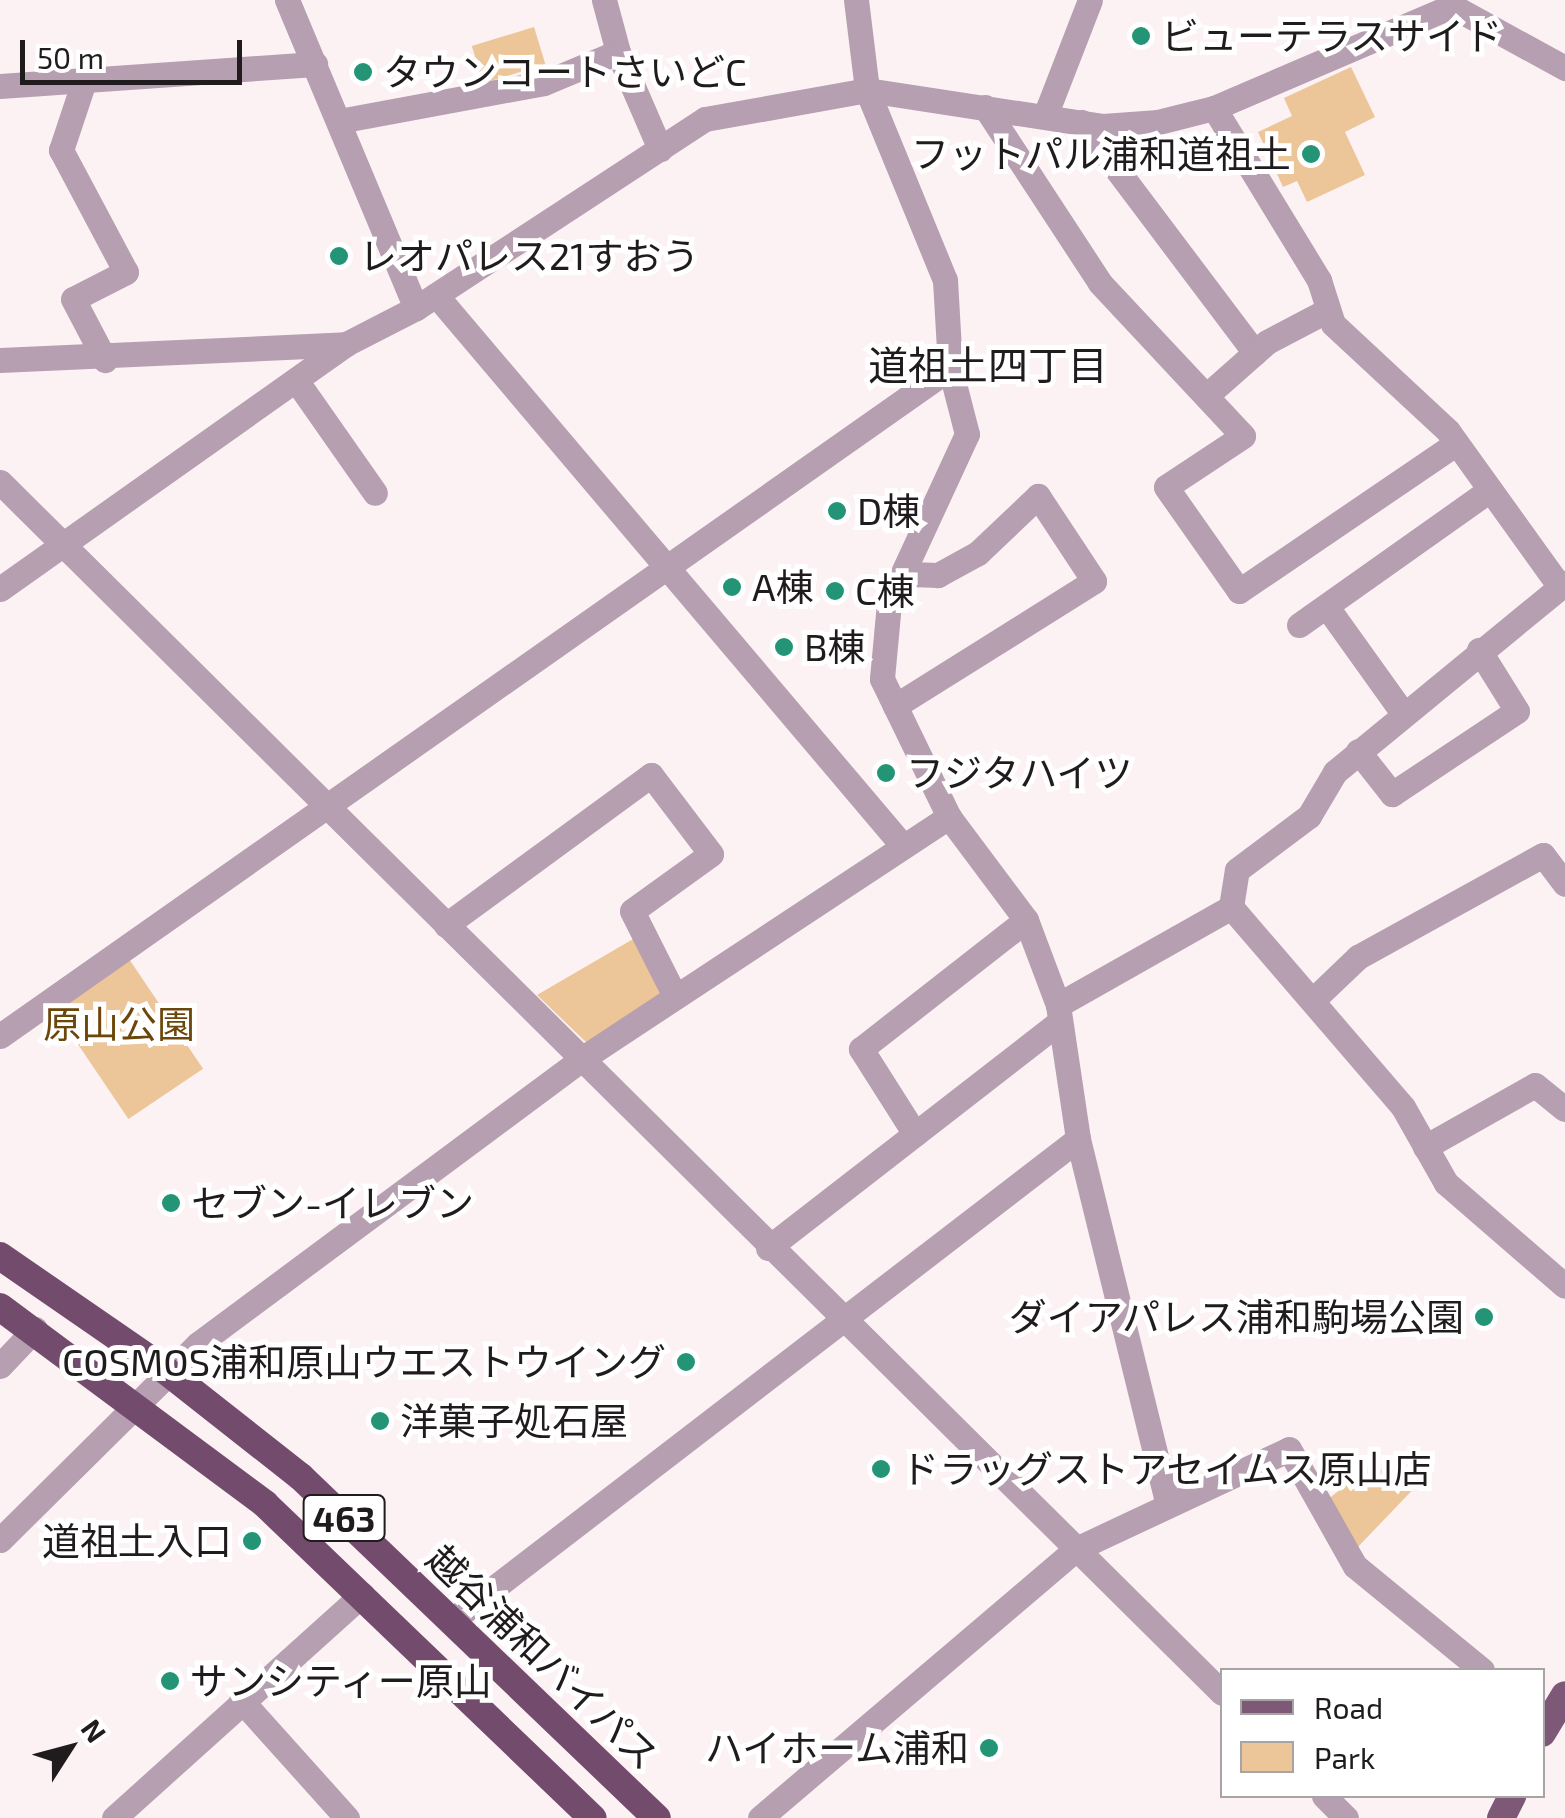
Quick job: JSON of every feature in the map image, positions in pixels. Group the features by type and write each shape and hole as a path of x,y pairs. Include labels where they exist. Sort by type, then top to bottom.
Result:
{"highway":[{"name":"越谷浦和バイパス","path":"0,1256 165,1370 301,1477 657,1818"},
{"name":"463","path":"0,1307 134,1402 265,1504 593,1818"}],"street":[{"path":"287,0 339,121 426,301 668,568 903,846"},
{"path":"604,0 618,52 660,149"},
{"path":"856,0 867,90 946,280 950,368 967,434 889,603 882,679 949,818 1026,920 1058,1014 1078,1139 1167,1501"},
{"path":"1045,116 1090,0"},
{"path":"0,588 298,384 346,344 426,301 705,119 867,90 1081,122 1158,122 1214,108 1453,3 1565,68"},
{"path":"339,121 544,83 618,52"},
{"path":"0,86 314,64"},
{"path":"84,80 61,150 126,272 73,299 105,360"},
{"path":"985,107 1100,283 1243,436 1166,486 1239,591 1457,443"},
{"path":"768,1248 915,1134 1058,1014 1231,907 1237,870 1309,816 1335,772 1562,584 1457,443 1333,324 1318,280 1214,108"},
{"path":"1081,122 1254,353"},
{"path":"1206,396 1254,353 1328,310"},
{"path":"0,360 105,360 346,344"},
{"path":"0,1036 950,368"},
{"path":"298,384 375,492"},
{"path":"0,482 768,1248 1220,1691"},
{"path":"1299,625 1490,490"},
{"path":"896,706 1094,581 1038,496 978,553 938,575 903,574"},
{"path":"1328,607 1404,713"},
{"path":"1358,751 1392,794 1517,710 1479,650"},
{"path":"446,925 651,775 710,854 632,911 675,996"},
{"path":"0,1540 165,1370 580,1060 949,818"},
{"path":"1314,999 1358,957 1543,856 1565,884"},
{"path":"1231,907 1403,1107 1446,1183 1565,1286"},
{"path":"915,1134 861,1049 1026,920"},
{"path":"1425,1147 1535,1085 1565,1109"},
{"path":"451,1621 1078,1139"},
{"path":"0,1366 35,1329"},
{"path":"760,1818 1076,1549 1167,1501 1289,1450 1355,1566 1480,1668"},
{"path":"114,1818 143,1809 240,1700 362,1594"},
{"path":"240,1700 347,1818"},
{"path":"1326,1798 1344,1817"}],"green space":[{"path":"534,27 545,64 483,83 472,46"},
{"name":"フットパル浦和道祖土","path":"1351,67 1375,117 1345,132 1365,175 1307,202 1297,181 1283,187 1258,132 1292,116 1284,98"},
{"path":"640,935 666,991 586,1042 537,995"},
{"name":"原山公園","path":"127,956 203,1069 128,1119 52,1006"},
{"path":"1369,1466 1423,1479 1355,1550 1326,1501"}],"place":[{"name":"ビューテラスサイド","path":"1141,36"},
{"name":"タウンコートさいどC","path":"363,72"},
{"name":"フットパル浦和道祖土","path":"1311,154"},
{"name":"レオパレス21すおう","path":"339,256"},
{"name":"D棟","path":"837,511"},
{"name":"A棟","path":"732,587"},
{"name":"C棟","path":"835,591"},
{"name":"B棟","path":"784,647"},
{"name":"フジタハイツ","path":"886,773"},
{"name":"セブン-イレブン","path":"171,1203"},
{"name":"ダイアパレス浦和駒場公園","path":"1484,1317"},
{"name":"COSMOS浦和原山ウエストウイング","path":"686,1362"},
{"name":"洋菓子処石屋","path":"380,1421"},
{"name":"ドラッグストアセイムス原山店","path":"881,1469"},
{"name":"道祖土入口","path":"252,1541"},
{"name":"サンシティー原山","path":"170,1681"},
{"name":"ハイホーム浦和","path":"989,1748"}],"district":[{"name":"道祖土四丁目","path":"988,364"}]}
